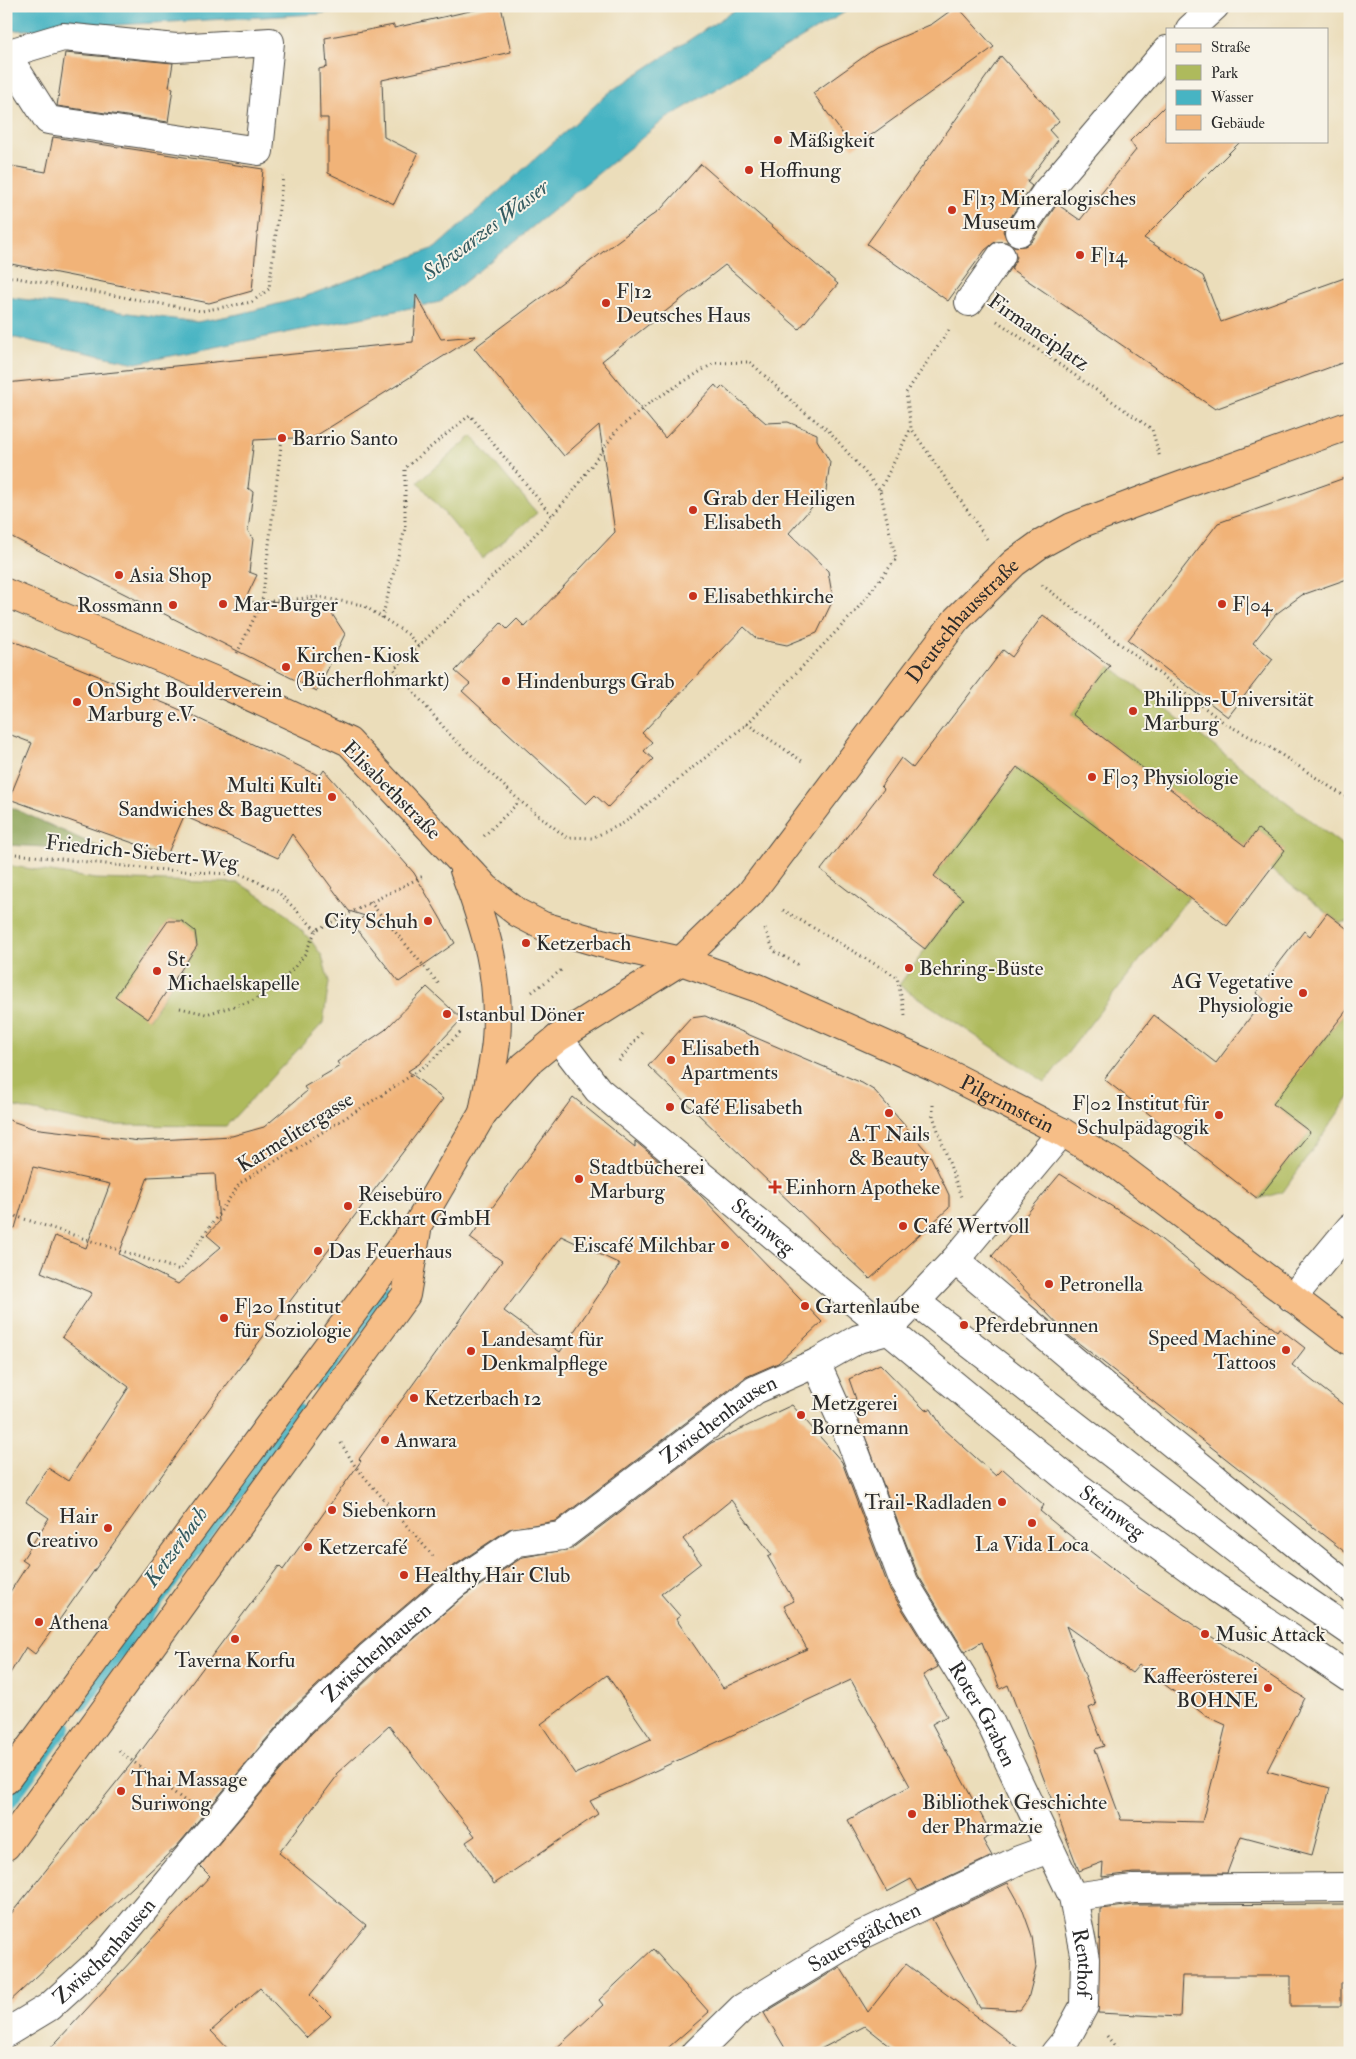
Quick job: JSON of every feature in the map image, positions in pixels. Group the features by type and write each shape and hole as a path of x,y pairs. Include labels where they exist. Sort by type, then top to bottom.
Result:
{"main road":[{"name":"Deutschhausstraße","path":"681,962 750,894 957,619 1014,563 1039,545 1072,528 1169,490 1350,425"},
{"name":"Elisabethstraße","path":"6,593 223,684 349,742 469,851 486,888 518,913 543,926 601,943 681,962"},
{"path":"469,851 496,984 496,1042 483,1113"},
{"path":"6,1780 417,1226 483,1113 524,1066 558,1038 681,962"},
{"name":"Pilgrimstein","path":"681,962 758,988 935,1067 1062,1132 1117,1164 1350,1341"},
{"path":"6,1846 406,1295 417,1226"}],"street":[{"path":"1191,28 1216,6"},
{"path":"63,37 176,48 270,42 259,151 48,120 6,54 63,37"},
{"path":"1019,232 1047,191 1166,51"},
{"path":"969,302 1001,256"},
{"name":"Steinweg","path":"558,1038 598,1090 1074,1484 1216,1588 1350,1678"},
{"path":"816,1363 858,1339 887,1331 955,1260 1062,1132"},
{"path":"1292,1298 1350,1228"},
{"path":"955,1260 1154,1428 1350,1588"},
{"path":"916,1302 1274,1579 1350,1631"},
{"name":"Zwischenhausen","path":"6,2033 49,2007 105,1956 300,1723 369,1657 456,1583 517,1542 562,1536 755,1390 816,1363"},
{"name":"Roter Graben","path":"816,1363 851,1441 904,1582 990,1722 1073,1897"},
{"name":"Sauersgäßchen","path":"696,2053 742,2008 862,1936 1019,1860 1049,1849"},
{"path":"1073,1897 1133,1889 1350,1887"},
{"name":"Renthof","path":"1055,2053 1065,2041 1084,2006 1086,1959 1073,1897"}],"path":[{"path":"6,276 201,311 252,302 269,289 285,158 260,142"},
{"name":"Firmaneiplatz","path":"1169,490 1152,429 969,302 906,393 911,428 986,537 1014,563 1226,724 1271,748 1350,800"},
{"path":"750,362 798,407 829,431 880,490 896,558 854,613 748,724 624,823 592,838 566,836 520,802 452,737 394,669 524,547 572,493 616,431 648,403 714,363 750,362"},
{"path":"382,618 405,529 405,468 470,415 552,516"},
{"path":"880,490 911,428"},
{"path":"235,658 262,602 282,438"},
{"path":"262,602 318,597 363,606 409,635 418,646"},
{"path":"748,724 801,761"},
{"path":"469,851 520,802"},
{"name":"Friedrich-Siebert-Weg","path":"6,854 152,869 243,875 277,891 316,930"},
{"path":"180,1008 206,1014 249,1002 264,995 294,968 305,954 316,930 422,876"},
{"path":"750,894 774,951 800,966"},
{"path":"750,894 806,922 897,977 908,1023"},
{"path":"370,902 439,984"},
{"path":"529,994 569,965"},
{"name":"Karmelitergasse","path":"6,1213 180,1270 240,1183 379,1098 420,1069 466,1027"},
{"path":"624,1054 643,1031"},
{"path":"935,1067 933,1116 952,1169"},
{"path":"338,1437 355,1466 456,1583"},
{"path":"112,1746 217,1824"}],"green space":[{"path":"472,436 537,513 482,558 418,482"},
{"path":"1110,666 1350,851 1350,921 1340,923 1270,869 1285,850 1258,829 1245,846 1072,714"},
{"path":"1017,767 1189,897 1045,1082 899,985 963,899 934,876"},
{"path":"6,805 105,850 6,845"},
{"path":"6,865 95,879 239,883 279,908 310,939 322,956 329,982 323,1023 226,1126 101,1125 6,1105","holes":["168,921 182,921 195,931 197,946 149,1019 116,996"]},
{"path":"1350,1006 1350,1096 1283,1192 1258,1199 1310,1132 1265,1098 1308,1060"}],"water":[{"path":"6,6 363,6 318,14 6,31"},
{"name":"Schwarzes Wasser","path":"741,6 855,6 664,120 440,302 136,363 6,336 6,297 197,322 244,313 304,297 435,248 611,91"}],"building":[{"path":"492,6 501,6 511,52 382,80 384,137 418,154 394,204 328,173 328,118 320,118 319,69 327,67 325,38 394,25 394,28"},
{"path":"957,6 994,47 853,148 813,93 876,48 932,24"},
{"path":"65,53 173,63 169,87 173,88 168,122 57,106"},
{"path":"1001,56 1059,121 1049,130 1058,140 1027,182 1032,186 1006,224 1003,231 1008,242 995,242 985,250 948,301 867,244"},
{"name":"F|14","path":"1166,105 1166,142 1240,142 1144,238 1203,276 1221,322 1350,276 1350,360 1215,409 1011,269 1017,257 1012,246 1025,246 1032,241 1057,204 1080,220 1136,150 1130,141"},
{"path":"53,137 263,169 252,291 209,303 6,263 6,165 46,172"},
{"name":"Elisabethkirche","path":"701,164 838,284 799,329 725,265 602,361 665,438 715,385 719,390 723,386 766,423 788,422 817,434 817,440 830,462 826,491 789,533 828,571 833,600 817,633 787,645 757,639 744,627 642,733 652,742 644,751 653,759 608,807 595,795 586,804 462,691 470,684 455,671 501,623 507,629 517,619 525,627 615,532 599,425 564,456 474,348 662,208"},
{"path":"416,295 441,339 476,336 314,437 254,440 248,488 253,492 248,531 253,539 249,572 257,575 244,602 316,601 327,606 345,634 317,691 6,534 6,383 413,342"},
{"name":"F|04","path":"1350,476 1350,578 1302,595 1276,614 1253,643 1273,659 1228,717 1128,640 1218,523"},
{"name":"F|03 Physiologie","path":"1043,615 1110,666 1072,714 1245,846 1258,829 1285,850 1227,926 1017,767 934,876 963,899 925,949 821,870 884,789 881,786 901,758 913,768 1003,650 1012,657"},
{"path":"6,638 176,708 320,776 324,770 414,873 455,943 399,982 353,924 365,916 349,911 292,834 278,858 184,816 167,855 9,799 32,743 6,733"},
{"name":"F|02 Institut für Schulpädagogik","path":"1327,913 1350,931 1350,1006 1273,1104 1310,1132 1258,1199 1104,1079 1154,1015 1216,1063 1264,999 1256,993 1304,931 1310,936"},
{"name":"St. Michaelskapelle","path":"168,921 182,921 195,931 197,946 148,1019 115,996"},
{"path":"427,987 462,1019 419,1064 408,1071 443,1099 216,1399 35,1654 26,1647 6,1680 6,1598 28,1564 22,1560 49,1518 26,1502 48,1468 68,1481 129,1387 62,1337 92,1293 41,1272 55,1236 86,1248 110,1184 33,1167 15,1228 6,1227 6,1119 32,1128 140,1141 232,1136 264,1127 307,1091 304,1087 340,1066 337,1062 385,1030","holes":["215,1174 219,1222 207,1235 221,1247 178,1284 119,1254 148,1177"]},
{"path":"705,1016 862,1083 875,1091 930,1155 949,1195 949,1208 870,1279 648,1066 691,1018"},
{"path":"573,1097 635,1147 635,1141 700,1195 822,1322 778,1363 746,1377 556,1521 509,1529 446,1571 359,1645 289,1712 177,1846 6,2005 6,1920 135,1759 279,1566 283,1570 361,1461 359,1459 502,1261 470,1238","holes":["561,1236 620,1264 560,1352 504,1311"]},
{"path":"1060,1174 1148,1229 1277,1331 1279,1328 1305,1348 1292,1365 1350,1410 1350,1556 1067,1334 992,1256"},
{"path":"880,1364 925,1410 931,1409 943,1428 996,1476 1003,1469 1044,1505 1040,1511 1063,1530 1135,1586 1304,1698 1267,1771 1330,1788 1312,1855 1241,1836 1227,1873 1133,1873 1102,1877 1103,1862 1079,1871 1008,1685 1000,1689 982,1642 965,1652 918,1575 851,1400 856,1399 849,1379","holes":["1066,1626 1132,1673 1139,1665 1206,1716 1226,1725 1202,1822 1121,1820 1095,1749 1104,1746 1089,1708 1096,1705"]},
{"path":"792,1405 842,1462 889,1588 938,1667 923,1675 947,1716 932,1724 992,1835 983,1840 992,1856 918,1891 911,1879 887,1892 848,1820 910,1786 851,1680 590,1801 598,1814 494,1884 466,1842 475,1836 389,1726 336,1774 337,1776 279,1853 366,1925 310,1995 331,2016 307,2038 260,1988 211,2031 232,2053 46,2053 210,1876 200,1866 311,1734 379,1669 465,1595 523,1557 571,1549 711,1443","holes":["731,1500 772,1555 768,1557 794,1601 784,1606 807,1649 723,1688 676,1619 680,1616 661,1594 701,1563 683,1539","607,1675 651,1739 575,1774 541,1724"]},
{"path":"1008,1883 1022,1908 1032,1936 1036,1968 1028,1999 1020,2010 980,2008 932,1919"},
{"path":"1350,1904 1350,1983 1341,1983 1341,2006 1291,2006 1291,1976 1182,1976 1180,2017 1098,2013 1100,1909 1134,1905"},
{"path":"653,1949 709,2012 662,2053 551,2053 603,2005 599,2000"},
{"path":"906,1964 1025,2053 899,2053 865,2026 813,2053 788,2053 764,2013 840,1967 868,2012"}],"waterway":[{"name":"Ketzerbach","path":"318,1384 387,1290"},
{"name":"Ketzerbach","path":"82,1705 299,1410"},
{"name":"Ketzerbach","path":"6,1808 66,1726"}],"place":[{"name":"Mäßigkeit","path":"778,140"},
{"name":"Hoffnung","path":"749,170"},
{"name":"F|13 Mineralogisches Museum","path":"952,210"},
{"name":"F|14","path":"1080,255"},
{"name":"F|12 Deutsches Haus","path":"606,303"},
{"name":"Barrio Santo","path":"282,438"},
{"name":"Grab der Heiligen Elisabeth","path":"693,510"},
{"name":"Asia Shop","path":"119,575"},
{"name":"Elisabethkirche","path":"693,596"},
{"name":"Mar-Burger","path":"223,604"},
{"name":"F|04","path":"1222,604"},
{"name":"Rossmann","path":"173,605"},
{"name":"Kirchen-Kiosk (Bücherflohmarkt)","path":"286,667"},
{"name":"Hindenburgs Grab","path":"506,681"},
{"name":"OnSight Boulderverein Marburg e.V.","path":"77,702"},
{"name":"Philipps-Universität Marburg","path":"1133,711"},
{"name":"F|03 Physiologie","path":"1092,777"},
{"name":"Multi Kulti Sandwiches & Baguettes","path":"332,797"},
{"name":"City Schuh","path":"428,921"},
{"name":"Ketzerbach","path":"526,943"},
{"name":"Behring-Büste","path":"909,968"},
{"name":"St. Michaelskapelle","path":"157,971"},
{"name":"AG Vegetative Physiologie","path":"1303,993"},
{"name":"Istanbul Döner","path":"447,1014"},
{"name":"Elisabeth Apartments","path":"671,1060"},
{"name":"Café Elisabeth","path":"670,1107"},
{"name":"A.T Nails & Beauty","path":"889,1113"},
{"name":"F|02 Institut für Schulpädagogik","path":"1219,1115"},
{"name":"Stadtbücherei Marburg","path":"579,1179"},
{"name":"Einhorn Apotheke","path":"775,1187"},
{"name":"Reisebüro Eckhart GmbH","path":"348,1206"},
{"name":"Café Wertvoll","path":"903,1226"},
{"name":"Eiscafé Milchbar","path":"725,1245"},
{"name":"Das Feuerhaus","path":"318,1251"},
{"name":"Petronella","path":"1049,1284"},
{"name":"Gartenlaube","path":"805,1306"},
{"name":"F|20 Institut für Soziologie","path":"224,1318"},
{"name":"Pferdebrunnen","path":"964,1325"},
{"name":"Speed Machine Tattoos","path":"1286,1350"},
{"name":"Landesamt für Denkmalpflege","path":"471,1351"},
{"name":"Ketzerbach 12","path":"414,1398"},
{"name":"Metzgerei Bornemann","path":"801,1415"},
{"name":"Anwara","path":"385,1440"},
{"name":"Trail-Radladen","path":"1002,1502"},
{"name":"Siebenkorn","path":"332,1510"},
{"name":"La Vida Loca","path":"1032,1523"},
{"name":"Hair Creativo","path":"108,1528"},
{"name":"Ketzercafé","path":"308,1547"},
{"name":"Healthy Hair Club","path":"404,1575"},
{"name":"Athena","path":"39,1622"},
{"name":"Music Attack","path":"1205,1634"},
{"name":"Taverna Korfu","path":"235,1639"},
{"name":"Kaffeerösterei BOHNE","path":"1268,1688"},
{"name":"Thai Massage Suriwong","path":"121,1791"},
{"name":"Bibliothek Geschichte der Pharmazie","path":"912,1814"}]}
